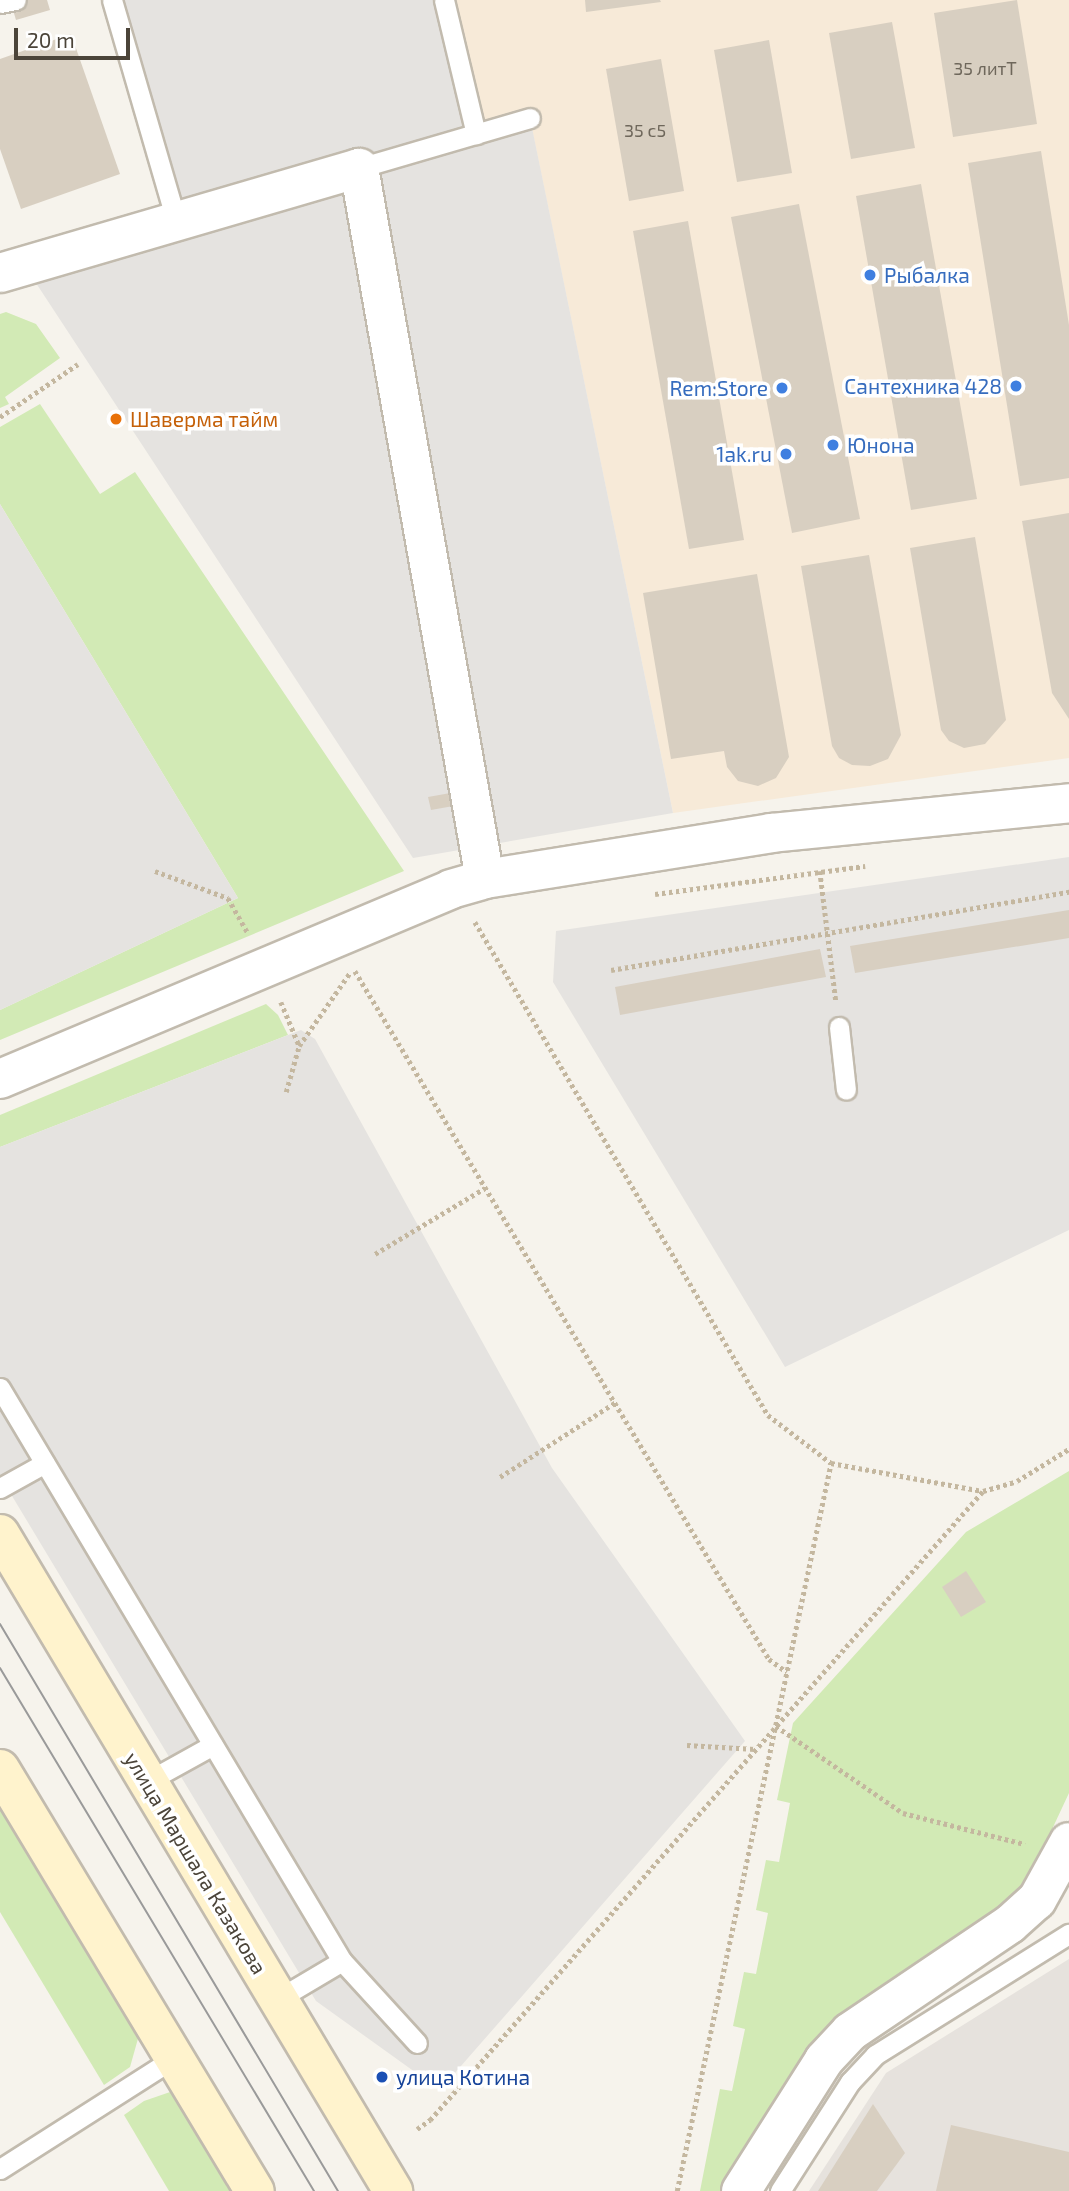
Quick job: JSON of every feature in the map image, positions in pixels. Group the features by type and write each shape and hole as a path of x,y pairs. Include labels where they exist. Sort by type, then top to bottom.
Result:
{"main road":[{"name":"улица Маршала Казакова","path":"0,1534 393,2191"},
{"path":"0,1769 255,2191"}],"street":[{"path":"4,264 176,221 359,168 485,879"},
{"path":"0,1079 451,889 485,879 815,828 1069,803"},
{"path":"741,2191 824,2060 841,2042 887,2004 1010,1924 1037,1900 1069,1842"}],"lane":[{"path":"0,3 16,0"},
{"path":"112,0 176,221"},
{"path":"444,0 476,134"},
{"path":"359,168 530,118"},
{"path":"839,1027 846,1090"},
{"path":"0,1388 342,1961 417,2043"},
{"path":"0,1488 45,1463"},
{"path":"148,1781 213,1745"},
{"path":"780,2191 850,2082 875,2055 1069,1934"},
{"path":"278,1999 342,1961"},
{"path":"0,2169 174,2058"}],"path":[{"path":"0,417 78,364"},
{"path":"815,828 834,986"},
{"path":"647,895 876,864"},
{"path":"155,871 228,898 245,926"},
{"path":"611,970 827,930 1069,892"},
{"path":"486,917 473,919 768,1415 831,1463 983,1491 1017,1481 1069,1449"},
{"path":"350,961 769,1659 788,1672"},
{"path":"286,1092 299,1046 353,967"},
{"path":"281,1001 299,1046"},
{"path":"375,1254 485,1188"},
{"path":"500,1477 616,1402"},
{"path":"677,2191 831,1463"},
{"path":"418,2129 430,2120 983,1491"},
{"path":"776,1726 903,1813 1031,1846"},
{"path":"687,1745 755,1749"}],"shaded area":[{"path":"102,0 450,0 484,131 530,118 673,813 413,858 34,280 173,239"},
{"name":"Юнона","path":"450,0 1069,0 1069,758 673,813 530,119 484,131"},
{"path":"0,504 238,898 0,1010"},
{"path":"1069,857 1069,1230 785,1367 553,982 556,931"},
{"path":"301,1030 315,1039 552,1468 745,1741 440,2090 316,2001 0,1476 0,1147"},
{"path":"1069,1959 1069,2191 809,2191 886,2073"}],"green space":[{"path":"6,312 36,324 60,358 5,397 9,404 0,408 0,314"},
{"path":"40,404 100,494 135,472 404,871 0,1040 0,1010 238,898 0,504 0,427"},
{"path":"266,1004 278,1015 288,1035 0,1147 0,1115"},
{"path":"1069,1471 1069,1793 1033,1870 1020,1892 1001,1909 838,2018 722,2191 700,2191 720,2089 732,2091 745,2029 733,2026 744,1972 756,1974 768,1913 756,1910 766,1860 779,1862 790,1803 777,1800 793,1723 966,1532"},
{"path":"0,1804 139,2035 130,2067 104,2085 0,1912"},
{"path":"173,2091 233,2191 169,2191 124,2115 144,2101"}],"building":[{"path":"10,0 47,0 50,10 16,20"},
{"path":"585,0 660,0 661,2 586,12"},
{"path":"1017,0 1037,124 953,137 934,13"},
{"path":"892,22 915,148 851,159 829,33"},
{"path":"71,34 120,174 21,209 0,149 0,59"},
{"path":"769,40 792,173 737,182 714,50"},
{"path":"661,59 684,191 629,201 606,69"},
{"path":"1041,151 1069,325 1069,478 1020,486 968,163"},
{"path":"921,184 977,499 911,510 856,196"},
{"path":"799,204 860,519 792,533 731,217"},
{"path":"688,221 744,540 689,549 633,231"},
{"path":"1069,513 1069,719 1052,693 1022,521"},
{"path":"975,537 1006,720 985,744 964,748 949,741 941,730 910,548"},
{"path":"869,555 901,735 888,759 870,766 852,765 839,758 832,746 801,566"},
{"path":"757,574 789,757 776,778 758,786 738,781 727,767 724,751 671,759 643,593"},
{"path":"456,792 459,805 431,810 428,797"},
{"path":"1069,910 1069,938 855,973 850,946"},
{"path":"820,949 826,977 620,1015 615,987"},
{"path":"966,1571 986,1602 961,1617 942,1587"},
{"path":"873,2104 905,2153 877,2191 818,2191"},
{"path":"951,2125 1069,2152 1069,2191 936,2191"}],"tram line":[{"path":"0,1624 338,2191"},
{"path":"0,1668 314,2191"}],"place":[{"name":"Рыбалка","path":"870,275"},
{"name":"Сантехника 428","path":"1016,386"},
{"name":"Rem:Store","path":"782,388"},
{"name":"Шаверма тайм","path":"116,419"},
{"name":"Юнона","path":"833,445"},
{"name":"1ak.ru","path":"786,454"},
{"name":"улица Котина","path":"382,2077"}]}
